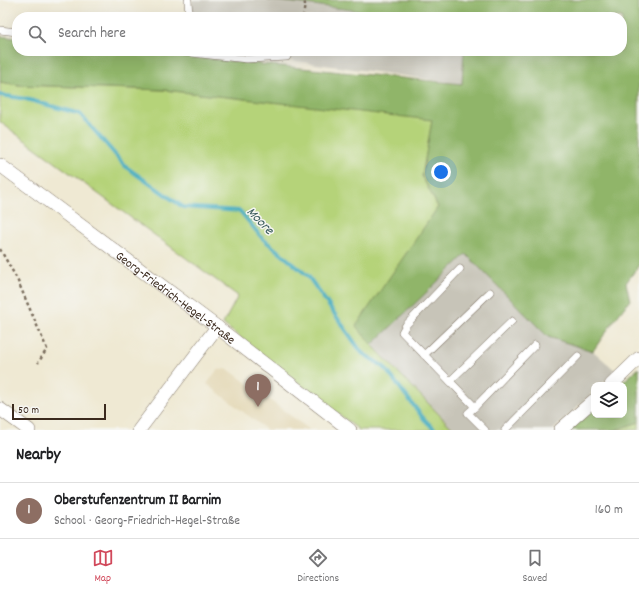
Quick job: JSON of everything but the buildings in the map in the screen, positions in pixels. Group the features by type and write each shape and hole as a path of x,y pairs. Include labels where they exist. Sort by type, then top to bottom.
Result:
{"street":[{"name":"Georg-Friedrich-Hegel-Straße","path":"0,165 217,327 350,430"},
{"path":"139,430 217,327"},
{"path":"614,382 639,358"},
{"path":"560,430 591,403"},
{"path":"0,409 28,430"}],"lane":[{"path":"188,0 189,12"},
{"path":"0,30 12,31"},
{"path":"219,56 247,59 287,56"},
{"path":"460,269 406,325 402,332 475,407"},
{"path":"424,355 490,292"},
{"path":"450,381 512,321"},
{"path":"485,430 468,413 535,345"},
{"path":"505,430 578,356"}],"path":[{"path":"304,0 304,12"},
{"path":"0,249 17,279 47,349 38,362"}],"shaded area":[{"path":"192,0 268,0 368,12 191,12"},
{"path":"259,56 464,56 463,84"},
{"path":"466,254 548,337 593,351 616,371 604,382 591,382 591,394 553,430 454,430 372,345"},
{"path":"228,369 310,430 267,430 207,384 217,370"}],"green space":[{"path":"268,0 639,0 639,265 626,283 630,300 593,351 548,337 466,254 372,345 356,326 438,207 422,176 432,120 164,90 19,85 0,82 0,36 12,37 12,56 188,56 462,84 464,56 627,56 627,12 368,12"},
{"path":"0,82 19,85 164,90 433,119 422,176 438,207 365,336 454,430 359,430 223,324 238,296 0,122"},
{"path":"639,368 639,422 615,430 567,430 591,410 591,418 627,418 627,382 623,382"},
{"path":"639,422 639,430 615,430"}],"waterway":[{"name":"Moore","path":"0,95 26,99 80,114 126,167 183,207 240,211 262,238 308,276 362,353 384,367 424,419 435,430"}],"place":[{"name":"Oberstufenzentrum II Barnim","path":"258,407"}]}
